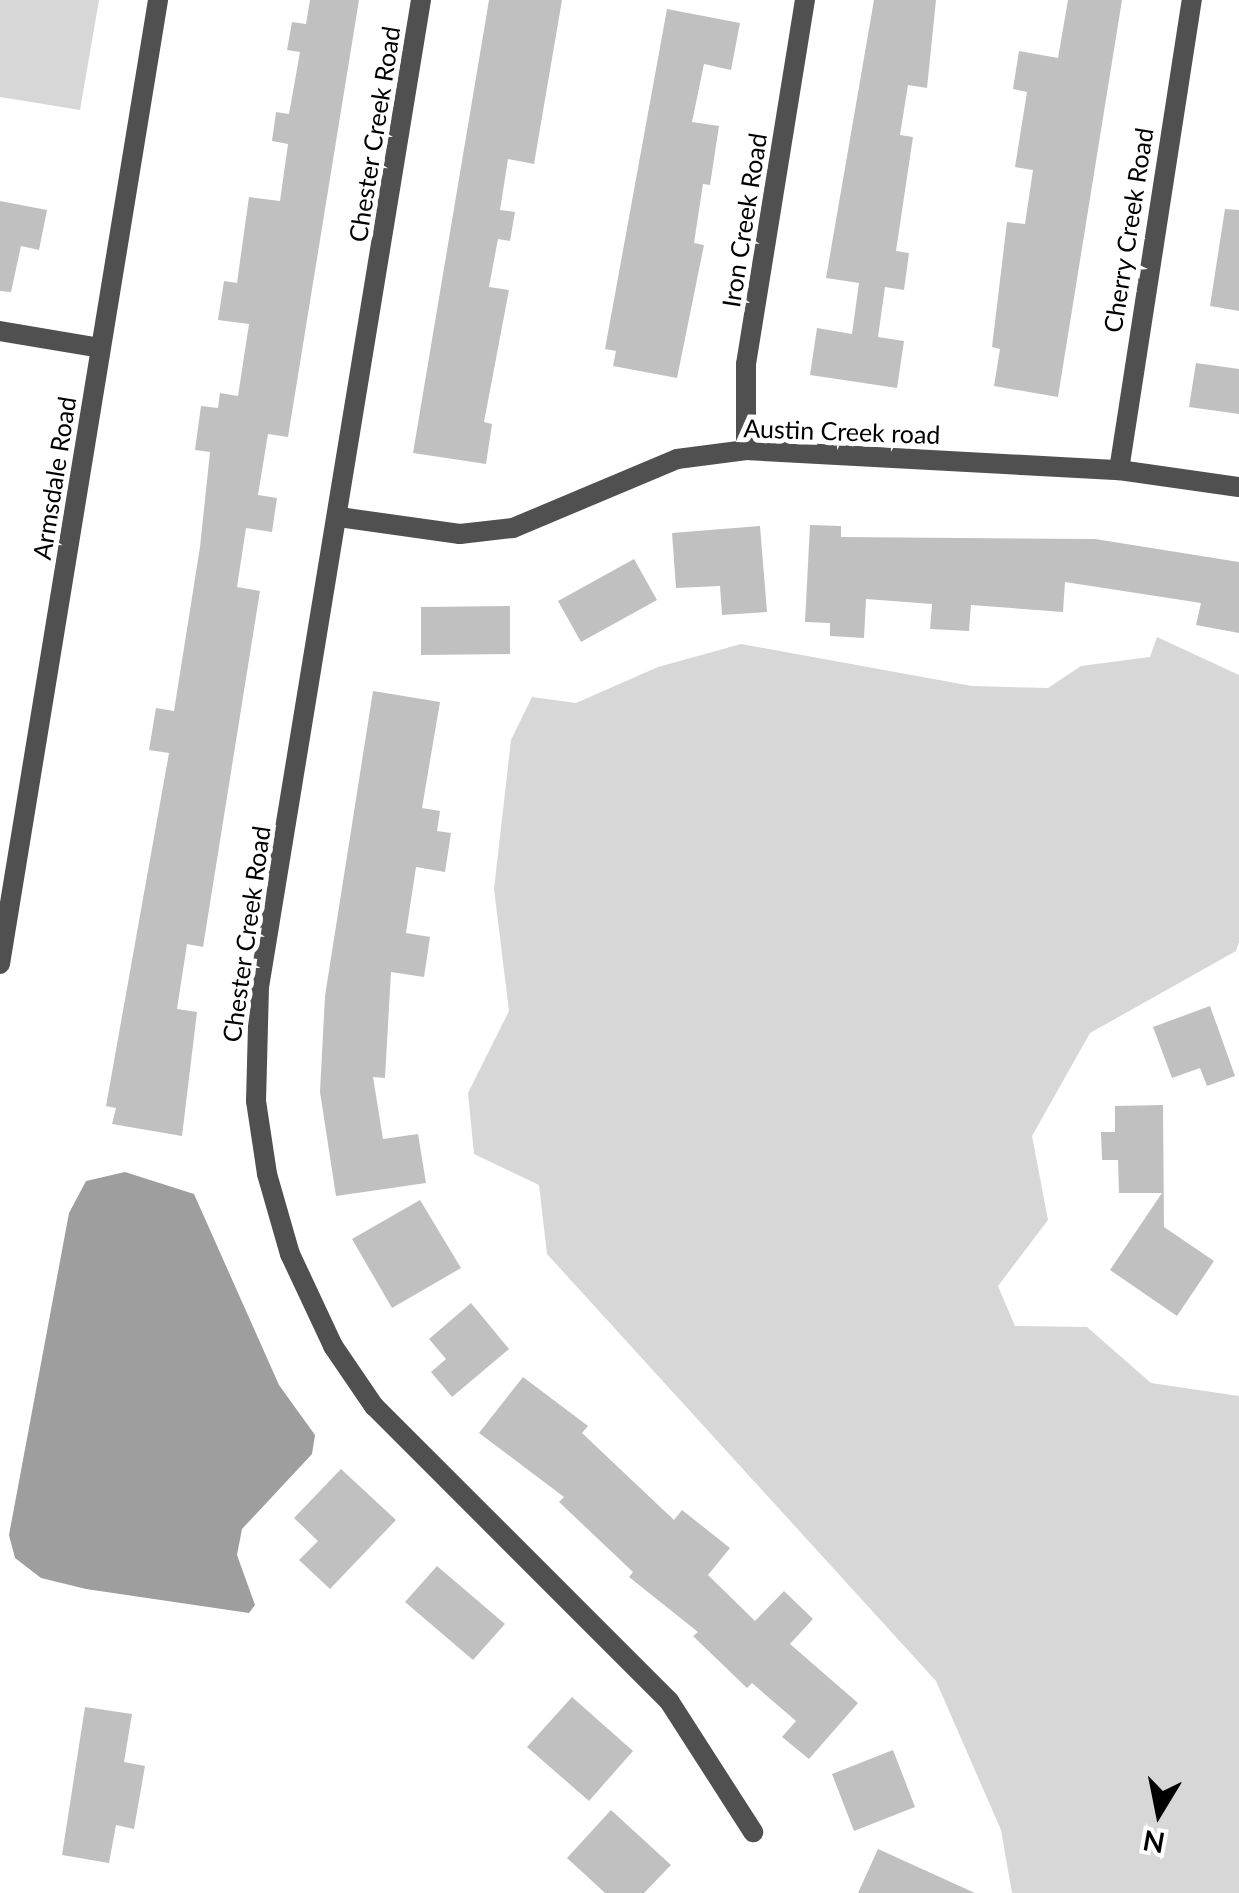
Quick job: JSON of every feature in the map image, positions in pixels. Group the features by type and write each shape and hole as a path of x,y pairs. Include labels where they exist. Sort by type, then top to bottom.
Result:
{"street":[{"name":"Armsdale Road","path":"0,964 158,0"},
{"name":"Chester Creek Road","path":"421,0 254,1051 267,1174 290,1254 333,1346 374,1406 669,1700 753,1832"},
{"name":"Iron Creek Road","path":"746,450 746,364 805,0"},
{"name":"Cherry Creek Road","path":"1119,470 1192,0"},
{"path":"0,331 101,348"},
{"name":"Austin Creek road","path":"338,517 460,534 513,528 677,459 746,450 1119,470 1239,487"}],"shaded area":[{"path":"0,0 99,0 80,110 0,97"},
{"path":"1157,637 1239,675 1239,942 1236,951 1090,1033 1032,1136 1048,1220 998,1286 1015,1326 1087,1327 1151,1383 1239,1396 1239,1893 1012,1893 1001,1830 936,1681 547,1254 539,1185 474,1154 468,1093 509,1011 494,889 511,740 532,697 576,703 658,667 741,644 972,686 1048,688 1081,666 1150,657"},
{"path":"125,1172 194,1194 279,1385 315,1435 312,1454 242,1529 237,1555 255,1605 249,1613 86,1589 41,1578 15,1558 9,1535 69,1213 86,1181"}],"building":[{"path":"310,0 359,0 288,437 268,434 258,495 277,498 272,532 246,528 237,587 260,591 203,947 187,944 177,1009 197,1012 182,1136 112,1124 116,1108 106,1106 169,753 149,750 156,708 174,711 200,547 210,452 195,450 201,406 218,408 220,393 238,396 249,324 218,320 224,281 237,283 249,197 280,201 288,144 272,141 276,112 289,114 300,52 287,50 292,22 306,24"},
{"path":"489,0 562,0 534,164 508,159 500,210 515,212 510,241 498,239 489,287 509,290 484,422 492,424 486,464 413,453"},
{"path":"874,0 936,0 927,88 908,85 900,135 913,137 896,251 909,253 904,290 885,287 878,337 904,341 897,388 810,375 817,328 852,334 859,283 826,278"},
{"path":"1068,0 1122,0 1058,397 994,386 1000,349 992,347 1007,222 1025,224 1033,170 1015,167 1027,92 1013,89 1019,51 1058,58"},
{"path":"667,9 740,23 731,70 704,64 692,122 719,126 710,185 703,184 694,243 704,245 677,378 613,366 616,351 605,349"},
{"path":"0,201 47,210 39,250 21,246 11,292 0,291"},
{"path":"1225,209 1239,210 1239,311 1210,306"},
{"path":"1196,363 1239,369 1239,414 1189,407"},
{"path":"810,525 841,526 841,537 1095,539 1239,562 1239,633 1196,625 1201,603 1065,582 1063,612 971,605 969,631 930,629 932,604 866,599 864,638 830,636 830,623 805,622"},
{"path":"760,526 767,612 722,615 720,586 676,588 672,533"},
{"path":"634,559 657,600 581,642 558,601"},
{"path":"510,606 510,654 421,655 421,607"},
{"path":"373,691 440,702 422,808 440,811 437,831 451,833 445,872 416,867 406,933 430,937 424,977 391,972 385,1078 373,1077 383,1139 418,1134 426,1183 336,1196 320,1092 325,996"},
{"path":"1210,1006 1235,1076 1207,1086 1200,1068 1172,1078 1153,1027"},
{"path":"1163,1105 1164,1227 1214,1261 1177,1316 1110,1270 1162,1193 1119,1193 1118,1160 1102,1160 1101,1132 1115,1132 1115,1106"},
{"path":"420,1200 461,1268 392,1308 352,1239"},
{"path":"471,1303 509,1349 452,1397 431,1372 446,1359 429,1339"},
{"path":"523,1377 588,1426 582,1433 674,1520 682,1510 730,1548 708,1575 755,1621 784,1591 813,1619 790,1644 858,1703 809,1759 782,1737 796,1721 752,1683 747,1688 693,1636 698,1632 629,1577 633,1572 559,1502 564,1497 479,1433"},
{"path":"341,1469 396,1520 330,1589 299,1560 318,1541 294,1518"},
{"path":"437,1566 505,1624 473,1660 405,1602"},
{"path":"572,1697 633,1751 589,1801 527,1747"},
{"path":"85,1707 132,1714 124,1762 145,1766 134,1829 116,1825 109,1863 62,1855"},
{"path":"893,1750 915,1807 854,1831 832,1774"},
{"path":"611,1810 671,1865 644,1893 605,1893 567,1858"},
{"path":"878,1849 975,1893 858,1893"}]}
